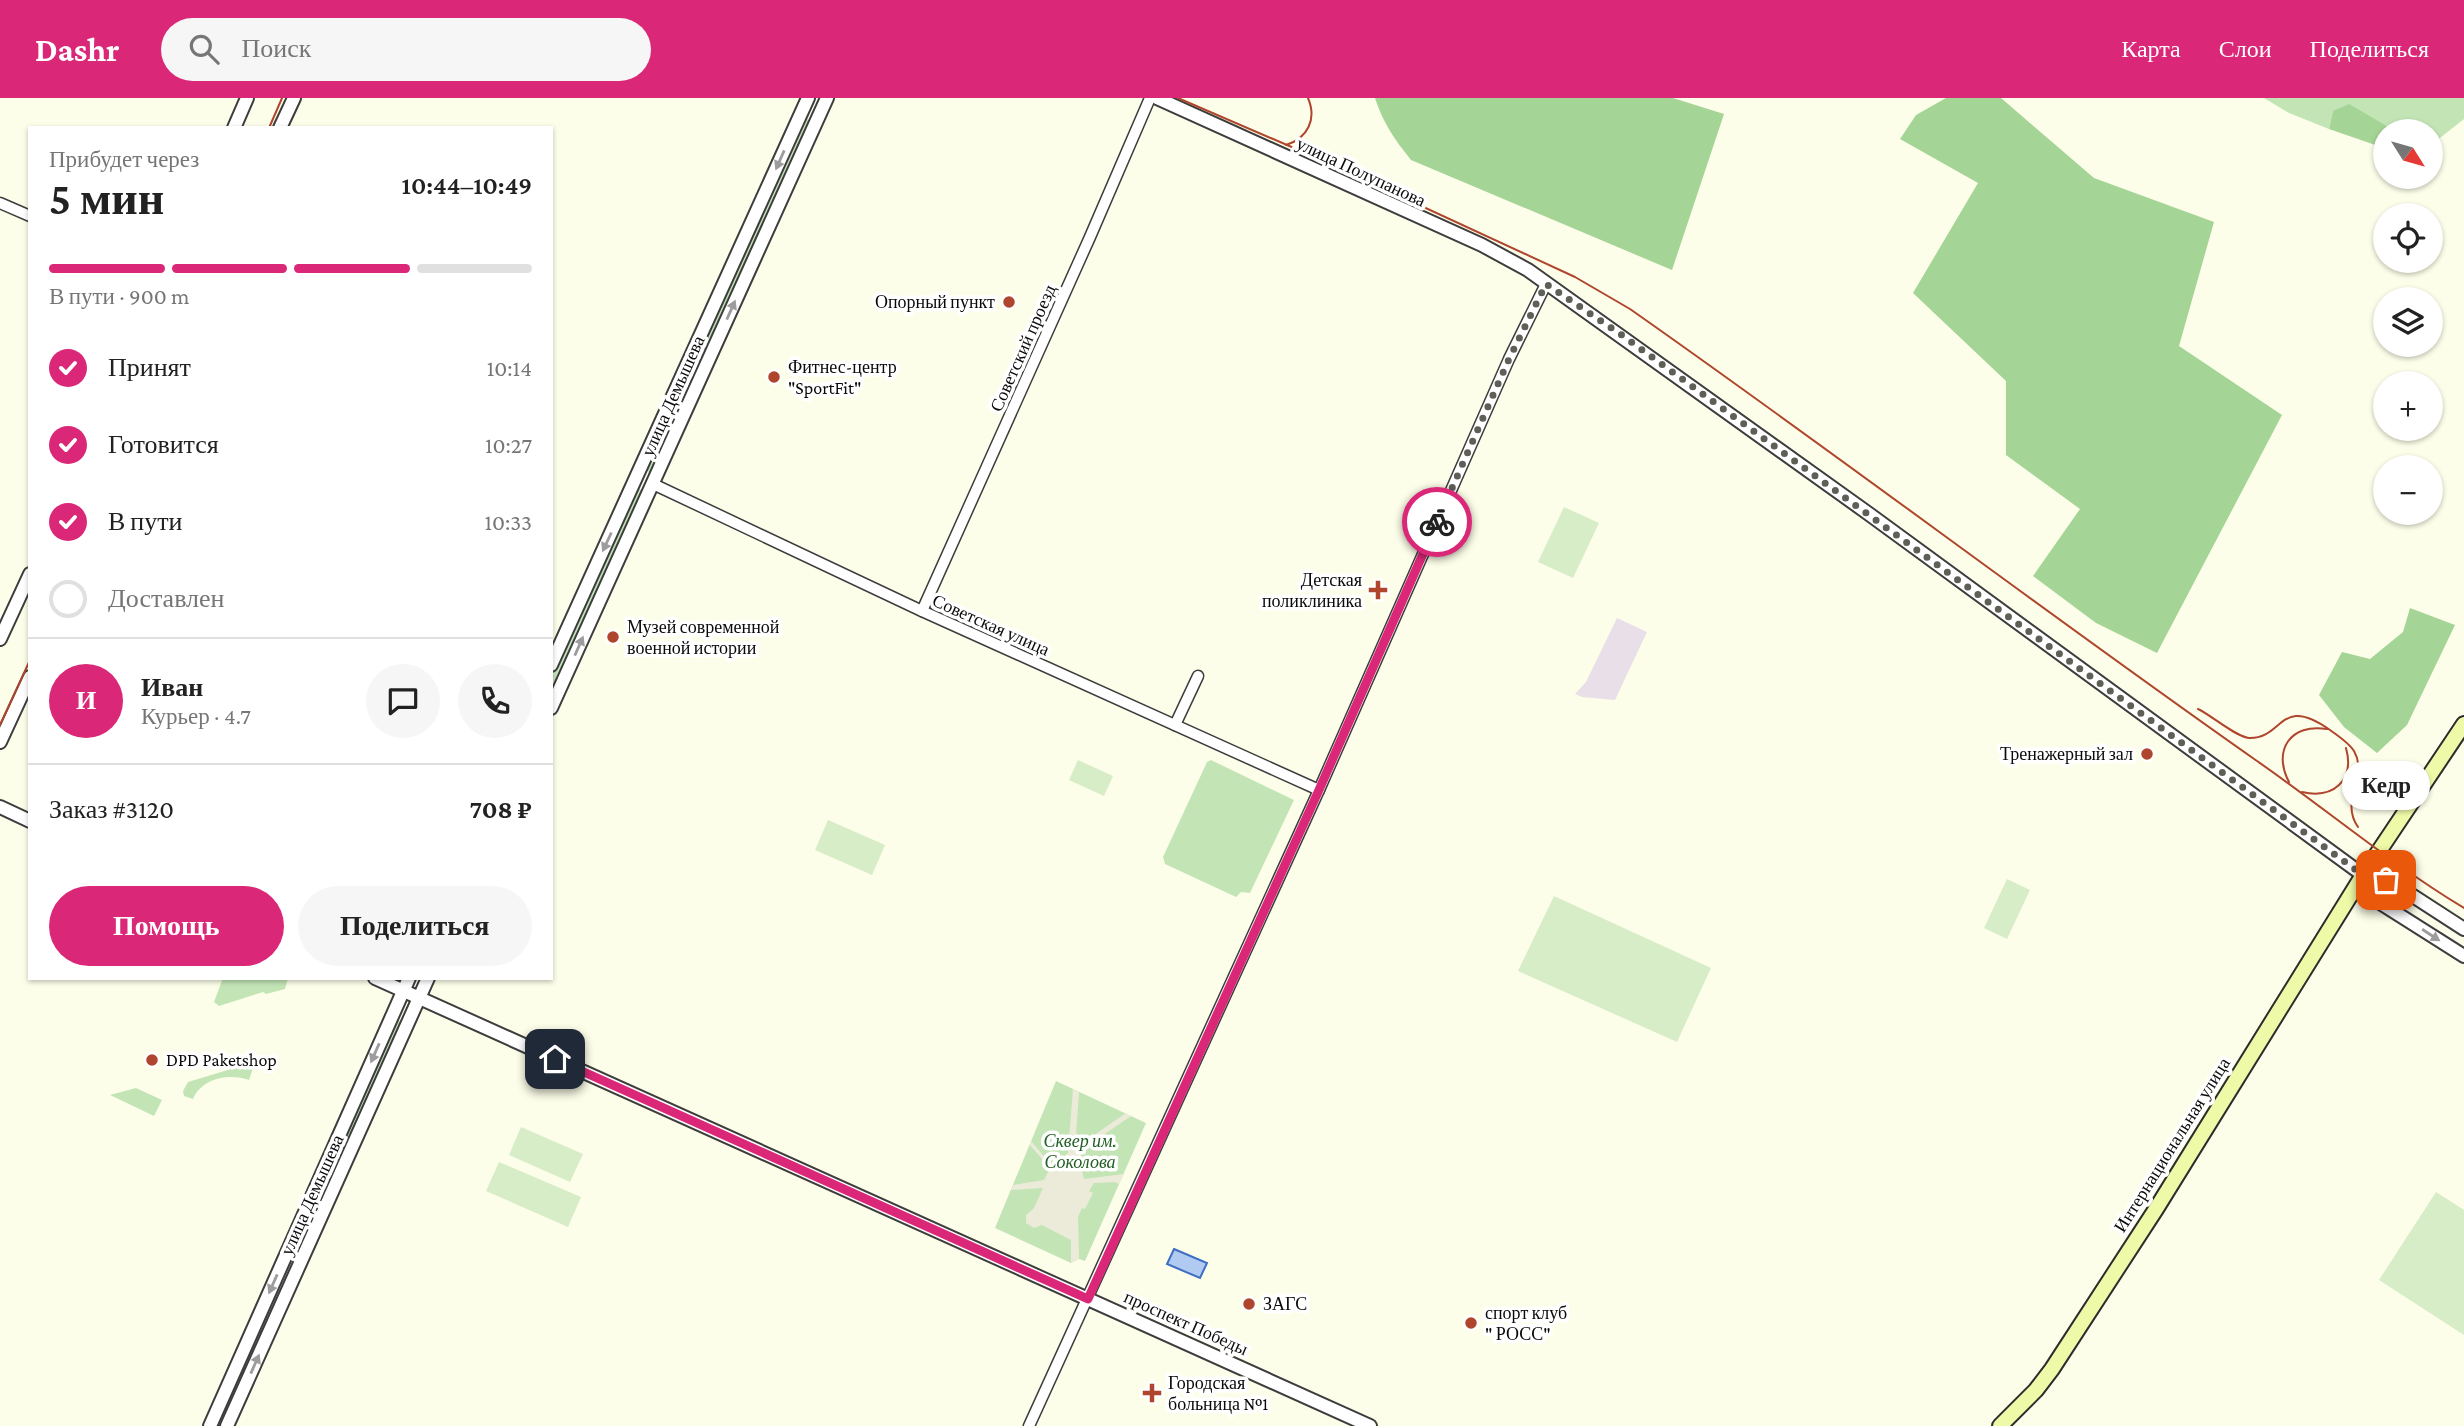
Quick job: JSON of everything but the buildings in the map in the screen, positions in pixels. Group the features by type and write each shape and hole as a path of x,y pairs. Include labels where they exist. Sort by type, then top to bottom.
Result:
{"main road":[{"name":"Интернациональная улица","path":"2000,1426 2036,1391 2052,1369 2464,724"}],"street":[{"path":"235,126 247,98"},
{"path":"281,126 294,98"},
{"name":"улица Демышева","path":"553,704 827,98"},
{"name":"Советский проезд","path":"922,611 1150,98"},
{"name":"улица Полупанова","path":"1157,98 1482,245 1528,270 1619,333 2366,877"},
{"path":"1171,104 1184,98"},
{"path":"806,103 819,115"},
{"name":"улица Демышева","path":"553,660 806,103"},
{"path":"0,203 28,215"},
{"path":"1029,1426 1319,790 1509,359 1546,284"},
{"path":"636,480 653,484"},
{"name":"Советская улица","path":"653,484 922,611 1319,790"},
{"path":"0,639 28,578"},
{"path":"1175,725 1198,676"},
{"path":"0,742 28,681"},
{"path":"0,807 28,820"},
{"path":"2366,877 2393,883 2464,929"},
{"path":"2366,877 2374,899 2464,956"},
{"name":"проспект Победы","path":"379,980 1370,1426"},
{"name":"улица Демышева","path":"210,1426 408,980"},
{"name":"улица Демышева","path":"227,1426 427,980"}],"shaded area":[{"path":"1617,618 1647,632 1615,700 1575,694 1586,682"},
{"path":"1073,1089 1079,1092 1076,1134 1087,1140 1126,1113 1131,1116 1087,1146 1079,1158 1084,1179 1124,1174 1119,1184 1094,1183 1089,1191 1093,1193 1078,1217 1079,1259 1071,1263 1071,1240 1042,1225 1034,1228 1026,1223 1026,1215 1034,1208 1043,1188 1011,1190 1013,1185 1044,1180 1050,1168 1030,1145 1031,1141 1052,1166 1068,1153"}],"green space":[{"path":"1375,98 1673,98 1724,114 1672,270 1411,160 1390,131"},
{"path":"1946,98 2001,98 2094,178 2214,222 2179,346 2282,415 2157,653 2096,623 2033,576 2080,509 2006,455 2006,381 1913,293 1978,183 1900,139 1916,115"},
{"path":"2264,98 2464,98 2464,119 2443,136 2443,119 2373,119 2373,122 2333,111 2329,129 2289,113"},
{"path":"2349,104 2375,119 2373,144 2329,129 2333,111"},
{"path":"807,119 811,122 649,473 647,468"},
{"path":"638,489 643,490 553,692 553,675"},
{"path":"1564,507 1599,523 1573,578 1538,562"},
{"path":"2410,608 2455,625 2407,725 2377,753 2344,727 2319,695 2342,652 2370,659 2403,632"},
{"path":"1078,760 1113,776 1104,796 1069,780"},
{"path":"1211,760 1294,800 1250,893 1241,892 1236,897 1165,864 1163,857 1207,762"},
{"path":"828,820 885,845 872,875 815,850"},
{"path":"2007,879 2030,890 2007,939 1984,928"},
{"path":"1554,896 1711,968 1677,1042 1518,971"},
{"path":"222,980 287,980 285,989 266,994 263,992 219,1006 214,1002"},
{"path":"396,1019 402,1022 222,1426 215,1426"},
{"path":"251,1063 253,1068 249,1080 225,1077 203,1086 193,1099 184,1096 183,1091 188,1082"},
{"name":"Сквер им. Соколова","path":"1056,1081 1146,1123 1085,1261 1079,1259 1071,1263 995,1228"},
{"path":"136,1088 162,1100 154,1116 110,1095"},
{"path":"521,1127 583,1154 570,1182 509,1155"},
{"path":"499,1162 581,1197 568,1227 486,1191"},
{"path":"2436,1192 2464,1210 2464,1335 2379,1280"}],"water":[{"path":"1174,1249 1207,1263 1200,1278 1167,1264"}],"tram line":[{"path":"270,126 282,98"},
{"path":"1178,98 1324,161 1575,277 1630,309 2385,855 2464,908"},
{"path":"1286,145 1300,138 1309,127 1311,106 1308,98"},
{"path":"0,725 28,664"},
{"path":"2198,709 2237,734 2249,738 2269,732 2291,717 2301,716 2313,720 2340,737 2352,748 2358,761 2351,807 2358,827"},
{"path":"2289,782 2283,759 2288,741 2303,730 2327,729"},
{"path":"2302,792 2323,793 2339,785 2347,770 2346,748"}],"way so far":[{"path":"1437,522 1509,359 1546,284 1619,333 2363,875 2369,879 2386,880"}],"place":[{"name":"Опорный пункт","path":"1009,302"},
{"name":"Фитнес-центр \"SportFit\"","path":"774,377"},
{"name":"Детская поликлиника","path":"1378,590"},
{"name":"Музей современной военной истории","path":"613,637"},
{"name":"Тренажерный зал","path":"2147,754"},
{"name":"Кедр","path":"2386,880"},
{"name":"DPD Paketshop","path":"152,1060"},
{"name":"ЗАГС","path":"1249,1304"},
{"name":"спорт клуб \" РОСС\"","path":"1471,1323"},
{"name":"Городская больница №1","path":"1152,1393"}],"route":[{"path":"555,1059 1088,1299 1319,790 1437,522"}]}
